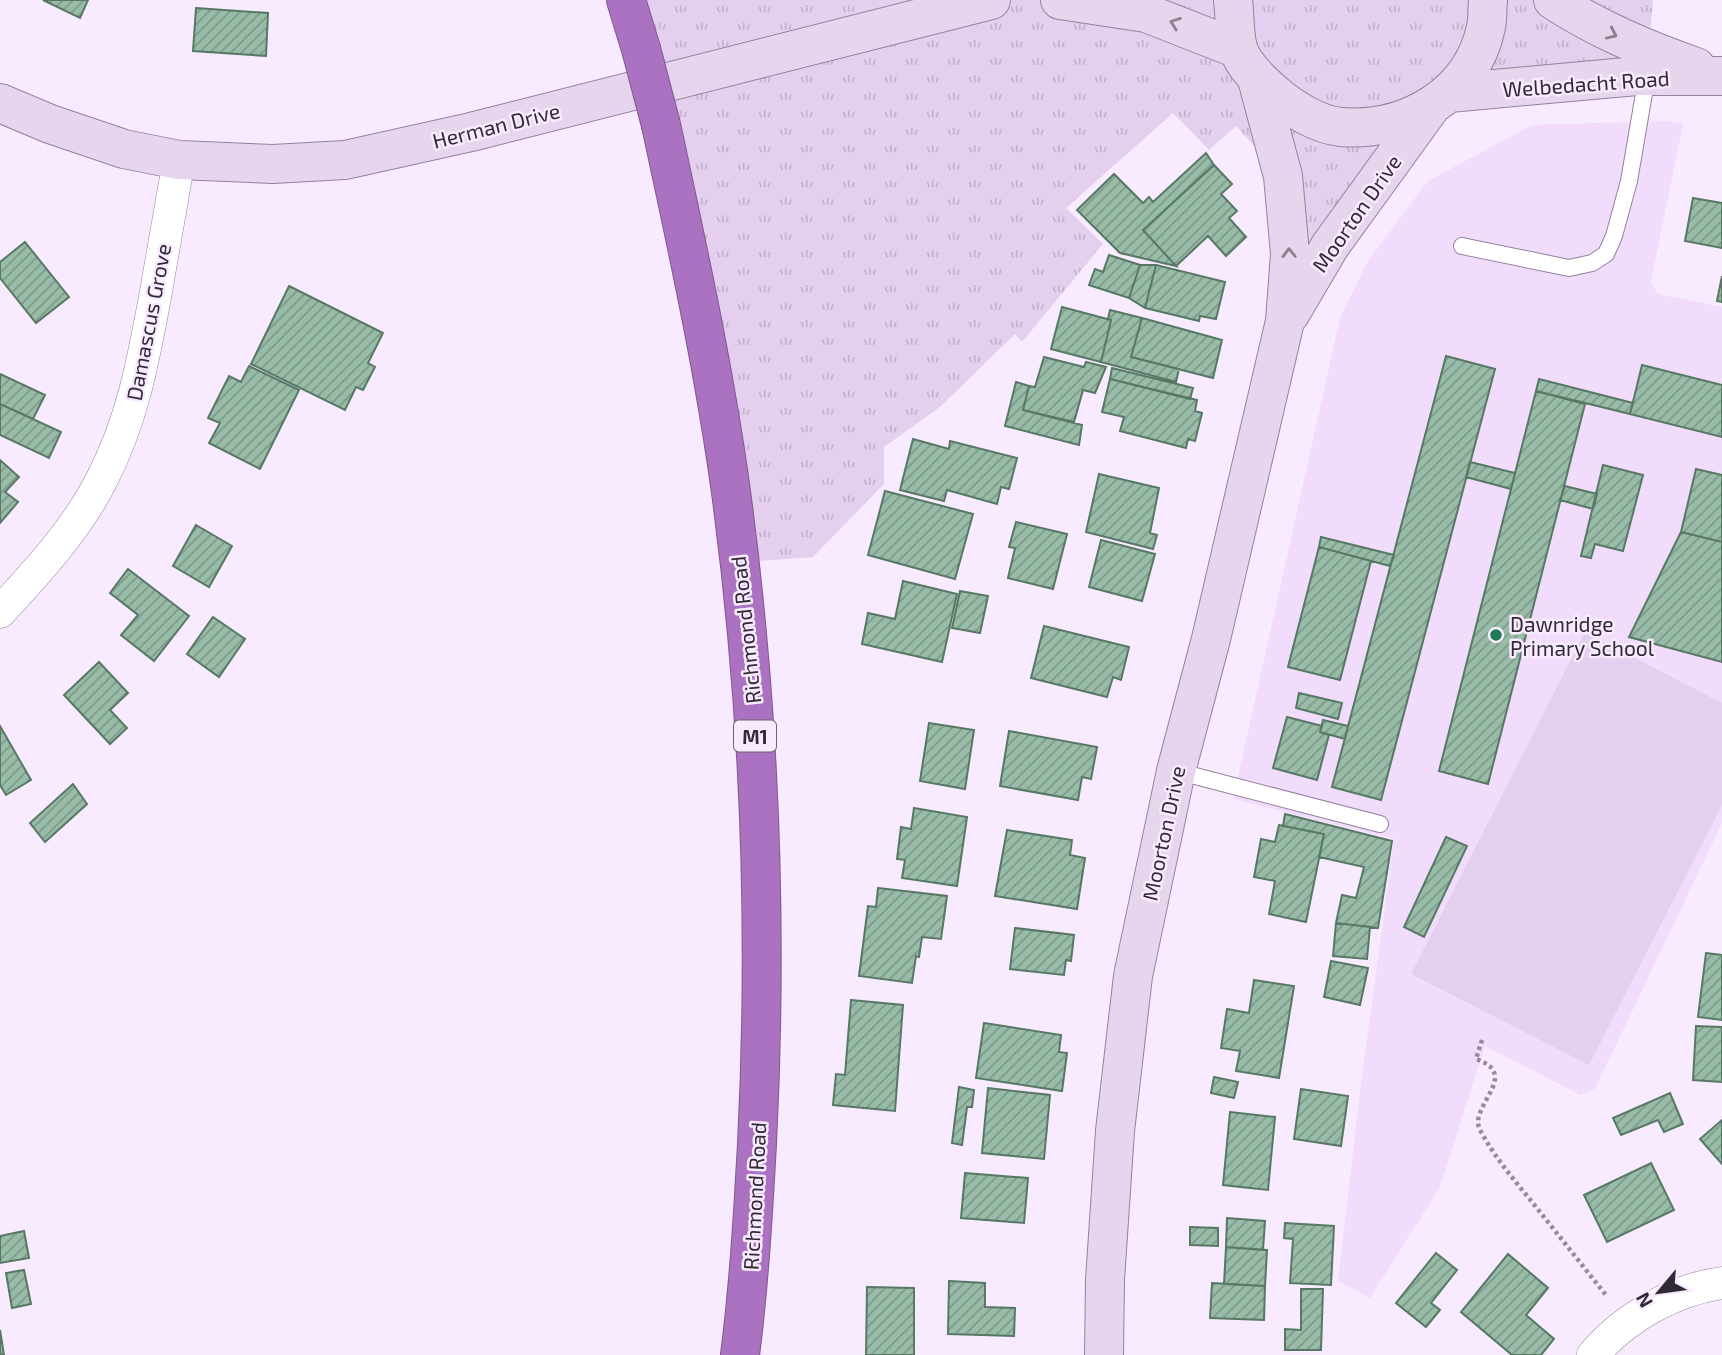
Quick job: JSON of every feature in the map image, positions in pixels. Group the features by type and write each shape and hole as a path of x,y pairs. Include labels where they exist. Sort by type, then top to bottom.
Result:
{"highway":[{"name":"Richmond Road","path":"626,0 661,124 699,301 731,491 751,673 761,830 763,1034 750,1279 740,1355"}],"street":[{"name":"Herman Drive","path":"0,103 50,124 124,149 179,160 274,164 345,160 471,132 990,0"},
{"path":"1060,0 1146,13 1248,64 1293,110 1338,127 1386,126 1440,100"},
{"name":"Moorton Drive","path":"1104,1355 1105,1280 1115,1131 1131,989 1176,771 1211,639 1285,321 1290,254 1283,176 1248,64 1233,0"},
{"name":"Moorton Drive","path":"1285,321 1330,246 1440,100 1472,63 1486,27 1488,0"},
{"name":"Welbedacht Road","path":"1553,0 1613,35 1722,76"},
{"name":"Welbedacht Road","path":"1440,100 1647,76 1722,76"},
{"name":"Damascus Grove","path":"0,612 35,575 74,524 101,483 120,442 140,379 179,160"},
{"path":"1593,1355 1602,1344 1628,1324 1666,1299 1707,1285 1722,1283"}],"lane":[{"path":"1462,247 1569,268 1592,263 1606,254 1614,236 1629,181 1647,76"},
{"path":"1176,771 1380,824"}],"path":[{"path":"1482,1040 1476,1059 1488,1064 1495,1079 1480,1114 1478,1124 1482,1134 1507,1171 1628,1324"}],"shaded area":[{"name":"Dawnridge Primary School","path":"1667,121 1683,124 1651,282 1658,294 1722,307 1722,823 1595,1089 1580,1095 1485,1046 1440,1187 1370,1298 1338,1281 1394,839 1233,799 1340,318 1368,261 1428,181 1532,125"}],"green space":[{"path":"630,0 1653,0 1646,78 1450,96 1286,323 1281,175 1236,126 1209,150 1173,113 1066,208 1103,244 1022,342 1015,334 940,407 884,447 884,484 813,557 743,562"},
{"path":"1585,632 1722,703 1722,805 1589,1065 1411,974"}],"building":[{"path":"43,0 88,0 80,18"},
{"path":"196,8 268,13 266,56 193,51"},
{"path":"1206,153 1214,165 1143,230 1176,266 1120,253 1077,210 1114,174 1143,203 1149,197 1153,202"},
{"path":"1214,165 1232,184 1221,194 1237,211 1229,218 1246,237 1226,256 1208,236 1176,266 1143,230"},
{"path":"1693,198 1722,203 1722,248 1685,241"},
{"path":"25,242 69,297 36,323 0,278 0,262"},
{"path":"1109,255 1140,265 1129,298 1089,285 1095,269 1103,272"},
{"path":"1140,265 1156,265 1145,308 1129,298"},
{"path":"1156,265 1225,282 1216,319 1200,316 1199,321 1145,308"},
{"path":"1722,276 1722,302 1717,301"},
{"path":"289,286 383,333 368,363 375,367 363,390 356,387 345,410 251,364"},
{"path":"1062,307 1111,320 1101,362 1051,349"},
{"path":"1110,310 1142,318 1131,357 1179,369 1176,382 1101,362 1111,320 1108,319"},
{"path":"1142,318 1222,340 1213,378 1131,357"},
{"path":"1446,356 1495,369 1381,800 1332,787"},
{"path":"1044,357 1084,367 1086,362 1106,367 1095,393 1083,390 1074,422 1023,410 1029,386 1035,387"},
{"path":"1642,365 1722,385 1722,437 1630,414"},
{"path":"249,366 299,390 260,469 209,443 220,423 208,418 229,376 241,382"},
{"path":"1112,368 1193,388 1190,399 1110,379"},
{"path":"0,374 45,395 33,419 0,404"},
{"path":"1110,379 1197,400 1195,411 1202,413 1195,441 1188,439 1186,448 1120,431 1124,417 1102,412"},
{"path":"1539,379 1633,403 1630,414 1536,391"},
{"path":"1016,382 1029,386 1023,410 1082,425 1079,445 1005,426"},
{"path":"1536,391 1585,404 1488,784 1439,771"},
{"path":"0,404 61,432 49,458 0,435"},
{"path":"913,439 949,449 950,441 1017,458 1009,489 1001,487 997,504 947,490 944,501 900,490"},
{"path":"0,460 19,477 5,492 18,502 0,523"},
{"path":"1470,462 1515,473 1511,489 1466,477"},
{"path":"1603,465 1643,475 1623,551 1595,544 1591,558 1581,556"},
{"path":"1696,469 1722,475 1722,542 1681,532"},
{"path":"1099,474 1159,488 1150,533 1157,535 1153,549 1086,532"},
{"path":"1565,486 1597,494 1593,509 1560,500"},
{"path":"885,491 973,514 955,579 868,555"},
{"path":"1016,522 1067,534 1053,589 1008,578 1015,548 1009,547"},
{"path":"196,525 232,546 209,587 173,566"},
{"path":"1681,532 1722,542 1722,662 1629,637"},
{"path":"1321,537 1394,555 1390,566 1319,547"},
{"path":"1101,540 1155,554 1142,601 1089,587"},
{"path":"1319,547 1371,561 1340,680 1288,667"},
{"path":"128,569 189,616 154,661 121,635 138,615 110,593"},
{"path":"903,581 957,594 942,662 862,644 868,613 895,619"},
{"path":"960,591 988,596 980,633 952,628"},
{"path":"213,617 245,639 219,677 187,654"},
{"path":"1044,626 1129,647 1121,680 1113,677 1107,697 1031,678"},
{"path":"99,662 128,693 110,710 127,728 110,744 64,695"},
{"path":"1299,693 1342,703 1338,719 1296,708"},
{"path":"1287,717 1322,726 1320,732 1329,735 1317,780 1273,768"},
{"path":"1323,720 1348,726 1345,739 1320,732"},
{"path":"929,723 974,730 965,789 920,781"},
{"path":"0,726 31,780 6,795 0,785"},
{"path":"1009,731 1097,747 1091,779 1082,777 1078,800 1000,786"},
{"path":"73,784 87,804 45,842 30,823"},
{"path":"914,808 967,817 957,886 902,878 905,860 897,859 901,827 911,829"},
{"path":"1285,814 1392,841 1378,928 1336,923 1342,895 1356,898 1364,867 1319,857 1324,834 1283,826"},
{"path":"1279,825 1324,834 1306,922 1269,914 1275,881 1254,877 1261,839 1275,842"},
{"path":"1007,830 1072,840 1070,855 1085,858 1077,909 995,896"},
{"path":"1446,837 1467,846 1424,937 1404,927"},
{"path":"878,888 947,896 941,939 922,937 912,983 859,976 868,906 876,907"},
{"path":"1336,923 1370,927 1367,959 1333,956"},
{"path":"1015,928 1074,935 1071,961 1066,960 1064,975 1010,969"},
{"path":"1706,953 1722,955 1722,1020 1698,1017"},
{"path":"1331,961 1368,968 1360,1005 1324,997"},
{"path":"1254,980 1294,986 1279,1078 1236,1071 1240,1051 1221,1048 1227,1009 1249,1013"},
{"path":"851,1000 903,1005 895,1111 833,1105 836,1074 845,1075"},
{"path":"984,1023 1061,1035 1059,1052 1067,1053 1062,1091 976,1078"},
{"path":"1696,1026 1722,1027 1722,1082 1693,1080"},
{"path":"1214,1077 1238,1082 1234,1098 1211,1093"},
{"path":"959,1087 974,1090 972,1107 967,1107 962,1145 952,1143"},
{"path":"988,1088 1050,1095 1044,1159 982,1153"},
{"path":"1301,1089 1348,1096 1341,1146 1294,1139"},
{"path":"1670,1093 1683,1124 1664,1132 1658,1120 1621,1135 1613,1118"},
{"path":"1230,1112 1275,1117 1268,1190 1223,1185"},
{"path":"1722,1120 1722,1164 1700,1139"},
{"path":"1651,1163 1674,1210 1607,1242 1584,1195"},
{"path":"965,1173 1028,1178 1024,1223 961,1218"},
{"path":"1227,1218 1265,1221 1263,1250 1226,1247"},
{"path":"1285,1223 1334,1226 1331,1285 1290,1283 1293,1239 1284,1238"},
{"path":"1190,1227 1218,1228 1218,1246 1190,1245"},
{"path":"24,1231 29,1258 0,1263 0,1236"},
{"path":"1226,1247 1267,1250 1265,1286 1224,1284"},
{"path":"1436,1253 1457,1270 1431,1303 1440,1310 1426,1327 1396,1303"},
{"path":"1508,1254 1548,1288 1526,1315 1554,1339 1541,1355 1512,1355 1461,1312"},
{"path":"24,1270 31,1304 12,1308 6,1273"},
{"path":"949,1281 985,1283 985,1307 1015,1308 1014,1336 948,1334"},
{"path":"1212,1283 1265,1286 1264,1320 1210,1318"},
{"path":"867,1287 914,1288 914,1355 866,1355"},
{"path":"1301,1289 1323,1289 1321,1350 1285,1350 1285,1329 1301,1330"},
{"path":"0,1330 4,1355 0,1355"}],"place":[{"name":"Dawnridge Primary School","path":"1496,635"}]}
